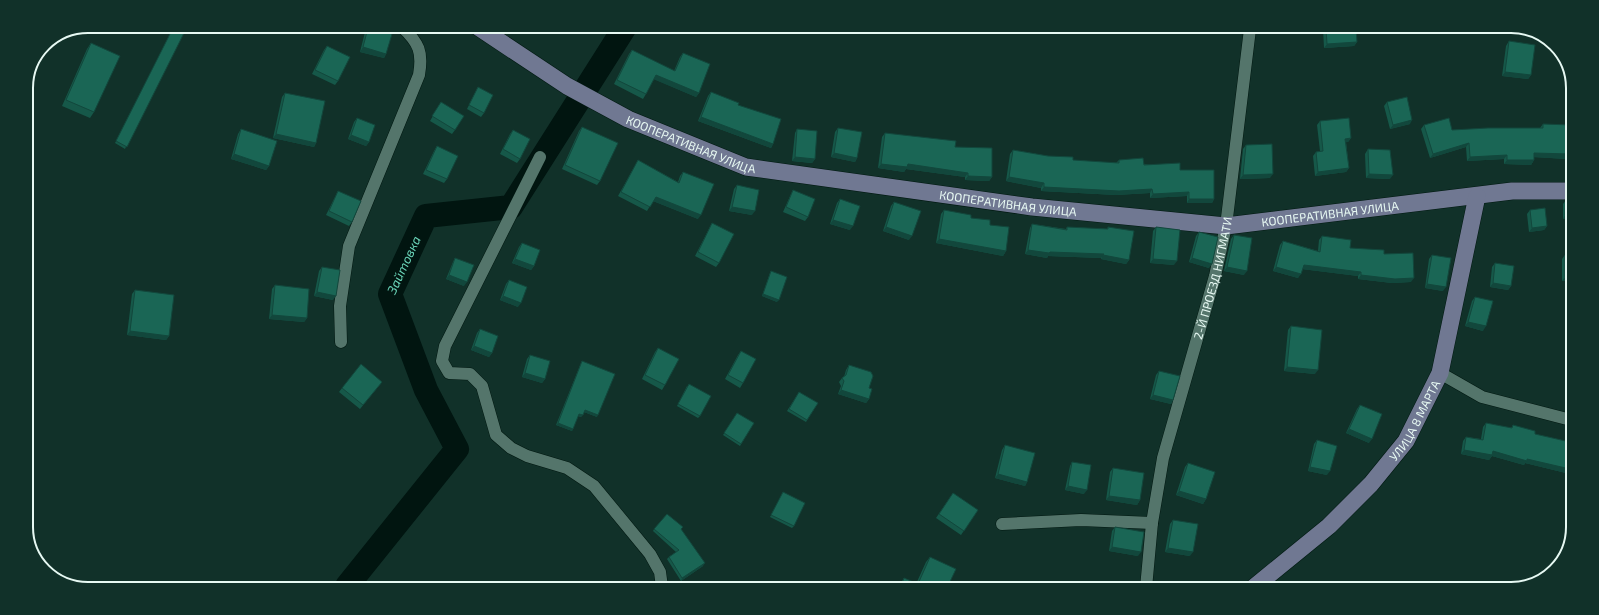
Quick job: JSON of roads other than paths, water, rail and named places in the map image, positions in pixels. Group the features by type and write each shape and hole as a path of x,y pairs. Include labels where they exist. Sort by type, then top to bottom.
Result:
{"main road":[{"name":"КООПЕРАТИВНАЯ УЛИЦА","path":"487,33 567,86 628,119 746,167 1032,207 1226,226 1512,191 1566,191"},
{"name":"УЛИЦА 8 МАРТА","path":"1260,582 1329,526 1371,484 1406,441 1440,373 1477,196"}],"street":[{"path":"341,342 340,306 349,246 419,75 422,59 415,39 408,33"},
{"name":"2-Й ПРОЕЗД НИГМАТИ","path":"1147,582 1152,523 1163,458 1215,276 1226,226 1250,33"},
{"path":"540,157 445,346 442,361 449,373 470,374 482,386 496,435 510,448 527,456 567,468 594,486 650,554 660,572 661,582"},
{"path":"1440,373 1482,397 1566,419"},
{"path":"1002,524 1081,520 1152,523"}],"waterway":[{"name":"Зайтовка","path":"350,582 457,449 426,390 390,294 426,216 511,207 621,33"}]}
